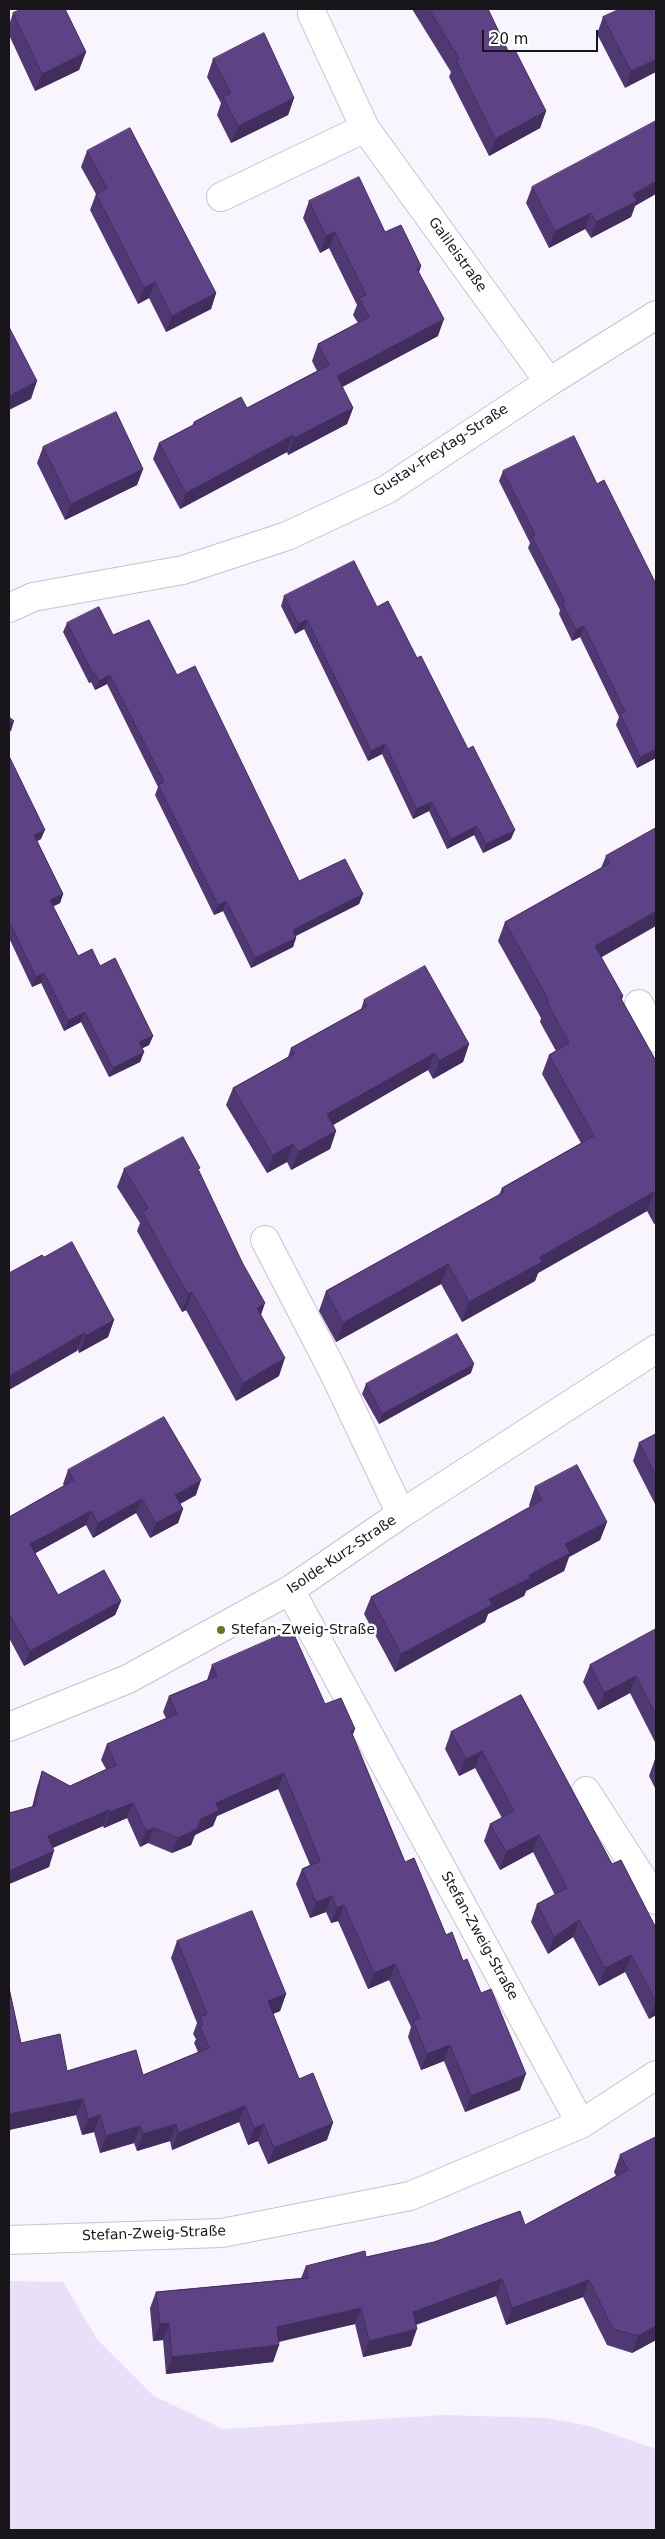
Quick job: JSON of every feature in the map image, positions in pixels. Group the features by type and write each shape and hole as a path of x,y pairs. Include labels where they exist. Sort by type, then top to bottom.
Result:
{"street":[{"name":"Galileistraße","path":"312,14 365,128 549,382"},
{"path":"221,197 365,128"},
{"name":"Gustav-Freytag-Straße","path":"9,608 33,597 183,570 287,536 386,490 549,382 656,315"},
{"path":"638,1004 656,1038"},
{"path":"265,1240 334,1374 401,1514"},
{"name":"Isolde-Kurz-Straße","path":"12,1719 128,1679 290,1590 401,1514 656,1349"},
{"name":"Stefan-Zweig-Straße","path":"290,1590 581,2124"},
{"path":"586,1791 656,1900"},
{"name":"Stefan-Zweig-Straße","path":"9,2240 222,2233 410,2196 581,2124 656,2075"}],"shaded area":[{"path":"9,2281 63,2282 97,2339 154,2396 223,2429 444,2415 546,2418 589,2426 656,2449 656,2530 9,2530"}],"building":[{"path":"22,9 65,9 86,52 42,74 13,13"},
{"path":"429,9 488,9 509,53 515,50 546,111 495,139 456,60 459,59"},
{"path":"620,9 656,9 656,59 631,71 603,17"},
{"path":"264,33 294,98 238,126 223,97 231,93 213,59"},
{"path":"656,121 656,181 633,194 637,201 596,222 591,213 555,231 532,187"},
{"path":"130,128 216,293 172,316 155,282 144,288 96,194 107,188 87,151"},
{"path":"359,177 385,232 401,225 421,266 417,269 444,319 337,376 353,408 294,438 293,435 186,493 159,443 241,397 247,408 329,365 318,344 369,317 359,298 366,295 335,232 326,236 309,201"},
{"path":"9,327 37,381 9,396"},
{"path":"116,412 143,469 71,504 43,447"},
{"path":"574,436 597,484 604,480 656,584 656,749 640,757 620,714 625,712 584,626 576,630 562,603 565,602 532,537 535,535 503,471"},
{"path":"354,561 377,607 388,601 417,658 421,656 468,749 473,746 515,830 486,844 477,826 451,839 432,802 416,809 385,744 371,751 307,620 298,624 284,596"},
{"path":"99,607 113,635 149,620 177,675 195,666 299,881 345,859 363,894 293,930 296,938 255,958 226,901 218,905 158,785 164,782 110,675 99,681 95,673 93,674 67,623"},
{"path":"9,717 14,721 9,724"},
{"path":"9,756 45,830 34,835 63,894 50,900 78,956 92,949 100,966 115,958 153,1036 139,1042 144,1052 113,1068 85,1012 68,1021 44,973 36,977 9,922"},
{"path":"656,828 656,911 595,946 623,996 620,997 656,1061 656,1196 654,1192 540,1257 542,1262 469,1302 448,1264 343,1323 326,1291 504,1192 502,1188 594,1136 549,1055 569,1043 547,1002 549,1001 505,922 610,863 606,856"},
{"path":"425,966 469,1044 439,1061 435,1053 327,1114 336,1131 298,1152 293,1144 273,1155 233,1088 294,1054 291,1048 367,1006 364,1000"},
{"path":"183,1137 200,1168 198,1169 243,1264 265,1303 257,1308 285,1358 243,1383 192,1292 188,1294 165,1254 143,1213 148,1208 124,1169"},
{"path":"72,1242 114,1320 85,1336 84,1333 9,1376 9,1273 42,1255 44,1257"},
{"path":"457,1334 474,1364 382,1414 366,1384"},
{"path":"164,1417 201,1480 175,1495 183,1509 156,1523 142,1499 98,1523 91,1511 30,1544 58,1595 104,1570 121,1601 30,1651 9,1614 9,1517 74,1480 68,1470"},
{"path":"656,1434 656,1476 639,1443"},
{"path":"577,1465 607,1522 565,1544 570,1553 529,1575 530,1578 489,1599 492,1605 401,1654 371,1597 542,1500 535,1487"},
{"path":"656,1629 656,1715 636,1676 604,1693 590,1665"},
{"path":"292,1630 325,1704 341,1698 355,1729 351,1731 405,1862 414,1858 446,1935 452,1932 463,1961 467,1959 481,1993 491,1989 526,2074 471,2096 450,2045 427,2054 413,2021 420,2018 395,1964 374,1973 344,1905 337,1908 332,1896 316,1902 302,1869 320,1861 284,1773 216,1803 219,1810 201,1819 197,1829 178,1838 154,1828 146,1831 133,1803 110,1812 109,1810 48,1836 54,1851 9,1871 9,1813 35,1806 42,1771 70,1786 116,1765 107,1744 177,1714 169,1696 217,1676 212,1665"},
{"path":"521,1695 612,1864 621,1860 656,1928 656,2001 631,1955 605,1968 579,1920 554,1937 537,1904 567,1888 539,1835 506,1852 490,1824 514,1811 482,1751 466,1759 451,1732"},
{"path":"252,1911 286,1994 268,2001 299,2079 313,2073 333,2123 274,2148 264,2124 254,2128 245,2106 178,2133 176,2124 143,2134 140,2126 106,2136 100,2115 88,2119 83,2099 9,2114 9,1988 21,2043 60,2034 67,2071 136,2050 143,2075 209,2048 200,2027 203,2025 200,2017 207,2014 177,1941"},
{"path":"656,2137 656,2326 638,2336 613,2329 589,2280 512,2308 502,2279 413,2312 417,2329 369,2341 361,2308 277,2327 279,2345 172,2357 169,2323 160,2324 156,2292 308,2278 306,2266 365,2251 366,2257 434,2242 520,2211 525,2225 628,2170 620,2155"}],"place":[{"name":"Stefan-Zweig-Straße","path":"221,1630"}]}
